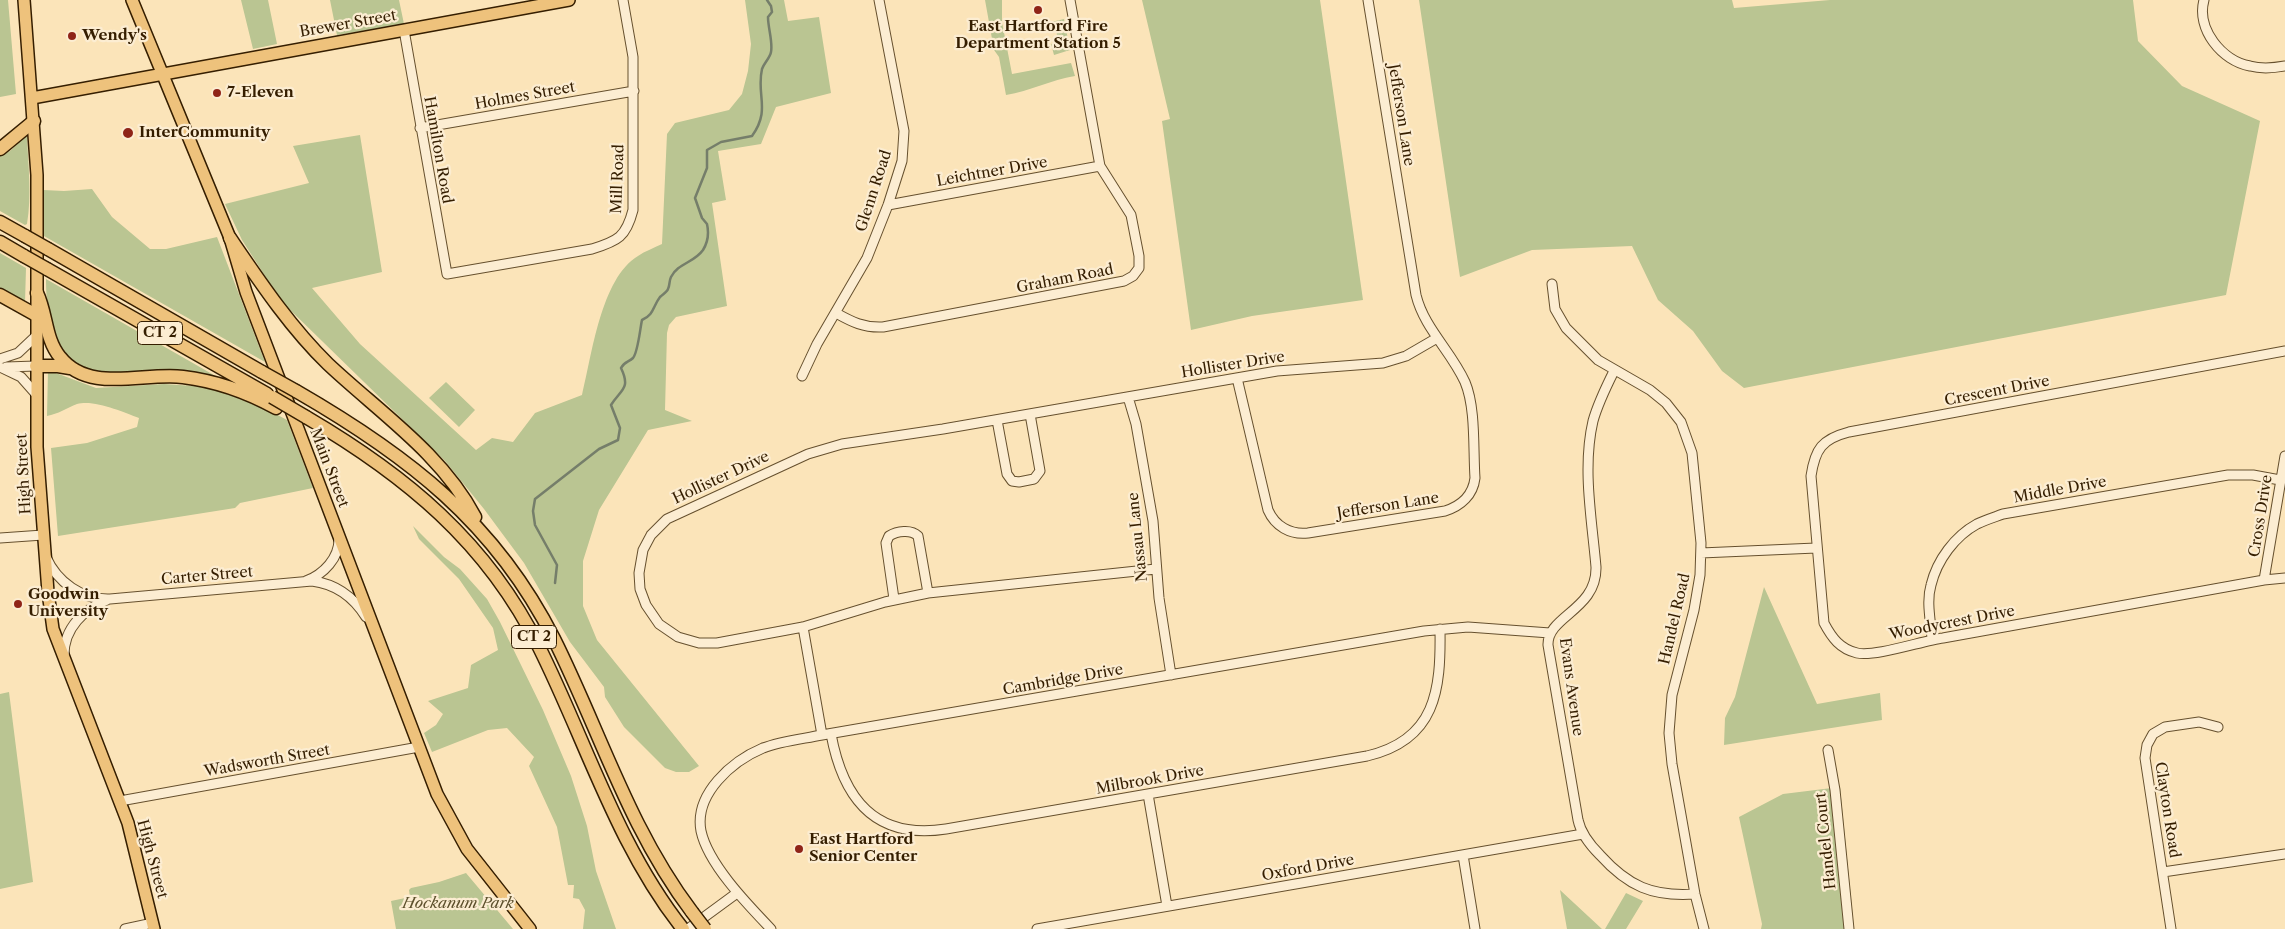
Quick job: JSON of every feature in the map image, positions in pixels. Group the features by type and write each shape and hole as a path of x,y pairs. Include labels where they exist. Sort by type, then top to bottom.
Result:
{"highway":[{"path":"0,149 34,120"},
{"name":"CT 2","path":"0,222 296,391 394,452 441,490 481,531 514,571 547,626 640,829 658,862 705,929"},
{"path":"230,238 278,308 306,341 341,376 409,436 443,472 468,505 481,531"},
{"name":"CT 2","path":"0,242 274,403 311,421 377,461 426,499 468,542 501,583 522,616 542,652 627,840 653,886 683,927"},
{"path":"36,294 43,310 52,346 61,360 72,369"},
{"path":"0,295 36,315"},
{"path":"36,366 58,366 102,378 169,376 193,378 237,390 274,403"}],"main road":[{"name":"High Street","path":"24,0 34,120 37,194 36,394 44,549 53,629 120,801 133,842 153,926"},
{"name":"Main Street","path":"132,0 230,238 242,283 366,603 374,632 440,801 459,838 486,876 530,929"},
{"name":"Brewer Street","path":"32,98 569,0"}],"street":[{"name":"Mill Road","path":"447,274 592,249 609,244 622,237 630,225 633,210 633,57 623,0"},
{"name":"Glenn Road","path":"802,376 817,344 867,258 902,161 904,131 879,0"},
{"name":"Graham Road","path":"836,313 858,325 870,328 883,327 1124,281 1133,276 1138,268 1139,256 1131,215 1100,166 1070,0"},
{"name":"Jefferson Lane","path":"1237,378 1267,507 1272,518 1281,527 1293,532 1308,533 1445,511 1456,507 1465,500 1472,490 1475,478 1468,391 1459,372 1422,316 1416,295 1368,0"},
{"path":"2204,0 2202,9 2207,32 2223,54 2249,66 2275,68 2285,66"},
{"name":"Hamilton Road","path":"404,30 447,274"},
{"name":"Holmes Street","path":"420,128 634,91"},
{"name":"Leichtner Drive","path":"888,204 1100,166"},
{"name":"Handel Road","path":"1552,284 1554,306 1562,321 1587,351 1614,371 1658,395 1673,410 1683,426 1694,462 1701,553 1694,610 1674,686 1669,724 1671,755 1695,894 1704,929"},
{"path":"0,359 18,353 36,336"},
{"name":"Hollister Drive","path":"1156,569 928,593 894,599 803,627 711,643 692,642 674,635 655,619 641,593 639,573 646,545 659,526 679,512 813,452 852,442 997,420 1285,370 1383,363 1406,356 1437,338"},
{"name":"Crescent Drive","path":"1816,548 1810,476 1813,458 1822,445 1834,436 2285,351"},
{"path":"0,367 36,366"},
{"path":"0,367 21,377 36,394"},
{"name":"Evans Avenue","path":"1614,371 1596,413 1589,449 1589,480 1596,567 1595,579 1584,601 1554,627 1550,633 1548,645 1578,820 1583,834 1616,873 1635,885 1662,894 1695,894"},
{"name":"Nassau Lane","path":"1128,397 1136,424 1153,521 1158,598 1172,675"},
{"path":"997,420 1007,474 1013,481 1025,480 1036,478 1040,471 1030,414"},
{"name":"Cross Drive","path":"2264,580 2285,456"},
{"name":"Middle Drive","path":"1932,639 1929,604 1931,585 1941,560 1954,542 1978,524 2003,514 2228,475 2253,475 2280,480"},
{"path":"894,599 886,543 889,536 895,533 911,531 918,536 928,593"},
{"name":"Carter Street","path":"306,581 321,572 332,562 339,547 338,534"},
{"path":"0,538 43,535"},
{"path":"1701,553 1816,548"},
{"name":"Woodycrest Drive","path":"1816,548 1824,624 1833,638 1844,648 1858,653 1876,652 1932,639 2264,580 2285,578"},
{"name":"Carter Street","path":"44,549 53,570 68,586 89,596 110,599 306,581 328,584 346,593 359,606 374,632"},
{"name":"Carter Street","path":"64,657 66,640 80,617 89,609 110,599"},
{"name":"Milbrook Drive","path":"803,627 826,735 850,791 859,804 881,822 904,830 939,830 1367,756 1394,746 1417,728 1433,702 1440,673 1440,629"},
{"name":"Cambridge Drive","path":"737,893 704,841 700,823 703,807 707,796 730,769 757,751 780,743 1440,629 1479,627 1550,633"},
{"name":"Clayton Road","path":"2171,929 2164,872 2145,758 2147,745 2153,734 2165,727 2198,722 2218,727"},
{"name":"Wadsworth Street","path":"120,801 419,747"},
{"name":"Handel Court","path":"1828,750 1835,790 1849,929"},
{"path":"1148,794 1167,906"},
{"name":"Oxford Drive","path":"1037,929 1583,834"},
{"path":"2164,872 2285,854"},
{"path":"1463,855 1475,929"},
{"path":"683,927 737,893 771,929"},
{"path":"125,929 153,926"}],"green space":[{"path":"0,0 8,0 16,94 0,97"},
{"path":"241,0 268,0 277,44 253,49"},
{"path":"330,0 399,0 404,24 337,35"},
{"path":"745,0 784,0 788,21 819,17 831,93 776,107 761,144 718,151 726,200 712,203 727,306 676,317 669,325 667,333 665,410 692,421 648,430 599,510 583,561 583,606 597,640 699,766 689,772 676,772 665,768 624,727 605,697 604,687 570,642 524,563 445,461 281,301 242,240 225,204 309,183 293,146 360,135 382,272 312,288 360,344 476,450 492,438 513,442 535,413 582,395 594,339 615,281 625,267 638,256 662,244 667,134 675,123 729,110 742,94 748,71 751,44"},
{"path":"985,0 1002,0 1002,22 1012,74 1071,63 1075,76 1006,95 999,57 994,50"},
{"path":"1142,0 1320,0 1363,300 1252,316 1191,330 1162,121 1170,119"},
{"path":"1419,0 1732,0 1734,8 1830,0 2133,0 2138,41 2182,86 2260,121 2226,295 1744,388 1722,371 1693,331 1658,300 1632,246 1532,250 1460,277"},
{"path":"1064,19 1070,50 1054,55 1051,44 1058,42 1056,28 1048,29 1047,23"},
{"path":"27,135 29,202 27,224 25,225 0,211 0,156 10,151"},
{"path":"92,189 112,217 150,249 166,249 217,237 265,362 44,236 43,190"},
{"path":"0,253 26,268 25,303 0,288"},
{"path":"46,279 219,378 162,370 108,373 90,370 76,363 58,341 52,327 48,311"},
{"path":"48,370 96,388 164,384 209,387 244,397 287,420 313,488 240,503 235,508 58,536 51,448 87,443 137,427 139,418 92,403 77,404 47,416"},
{"path":"446,382 475,410 459,427 429,398"},
{"path":"413,526 444,557 460,569 487,599 500,622 543,710 571,776 587,826 596,871 616,929 583,929 585,910 579,899 573,898 574,885 568,885 557,827 529,766 534,757 507,728 488,730 432,752 424,733 436,725 443,714 428,701 468,688 471,665 498,650 493,628 459,579 419,539"},
{"path":"1764,587 1817,704 1880,693 1882,720 1724,745 1725,718 1735,697"},
{"path":"9,692 33,882 0,889 0,694"},
{"path":"1840,787 1854,929 1761,929 1762,924 1739,817 1783,794"},
{"name":"Hockanum Park","path":"466,873 513,929 396,929 391,901 410,897 409,890 411,888 439,882"},
{"path":"1560,890 1602,929 1567,929"},
{"path":"1626,893 1643,901 1626,929 1605,929"}],"waterway":[{"path":"555,583 557,565 535,525 533,511 535,499 599,449 618,440 620,428 611,405 624,388 625,380 621,368 635,355 642,320 649,316 660,297 667,290 670,278 674,272 695,258 706,244 707,224 702,218 695,198 707,168 707,150 721,142 752,136 758,127 762,110 762,69 771,52 768,17 772,12 767,0"}],"place":[{"name":"East Hartford Fire Department Station 5","path":"1038,10"},
{"name":"Wendy's","path":"72,36"},
{"name":"7-Eleven","path":"217,93"},
{"name":"InterCommunity","path":"128,133"},
{"name":"Goodwin University","path":"18,604"},
{"name":"East Hartford Senior Center","path":"799,849"}]}
